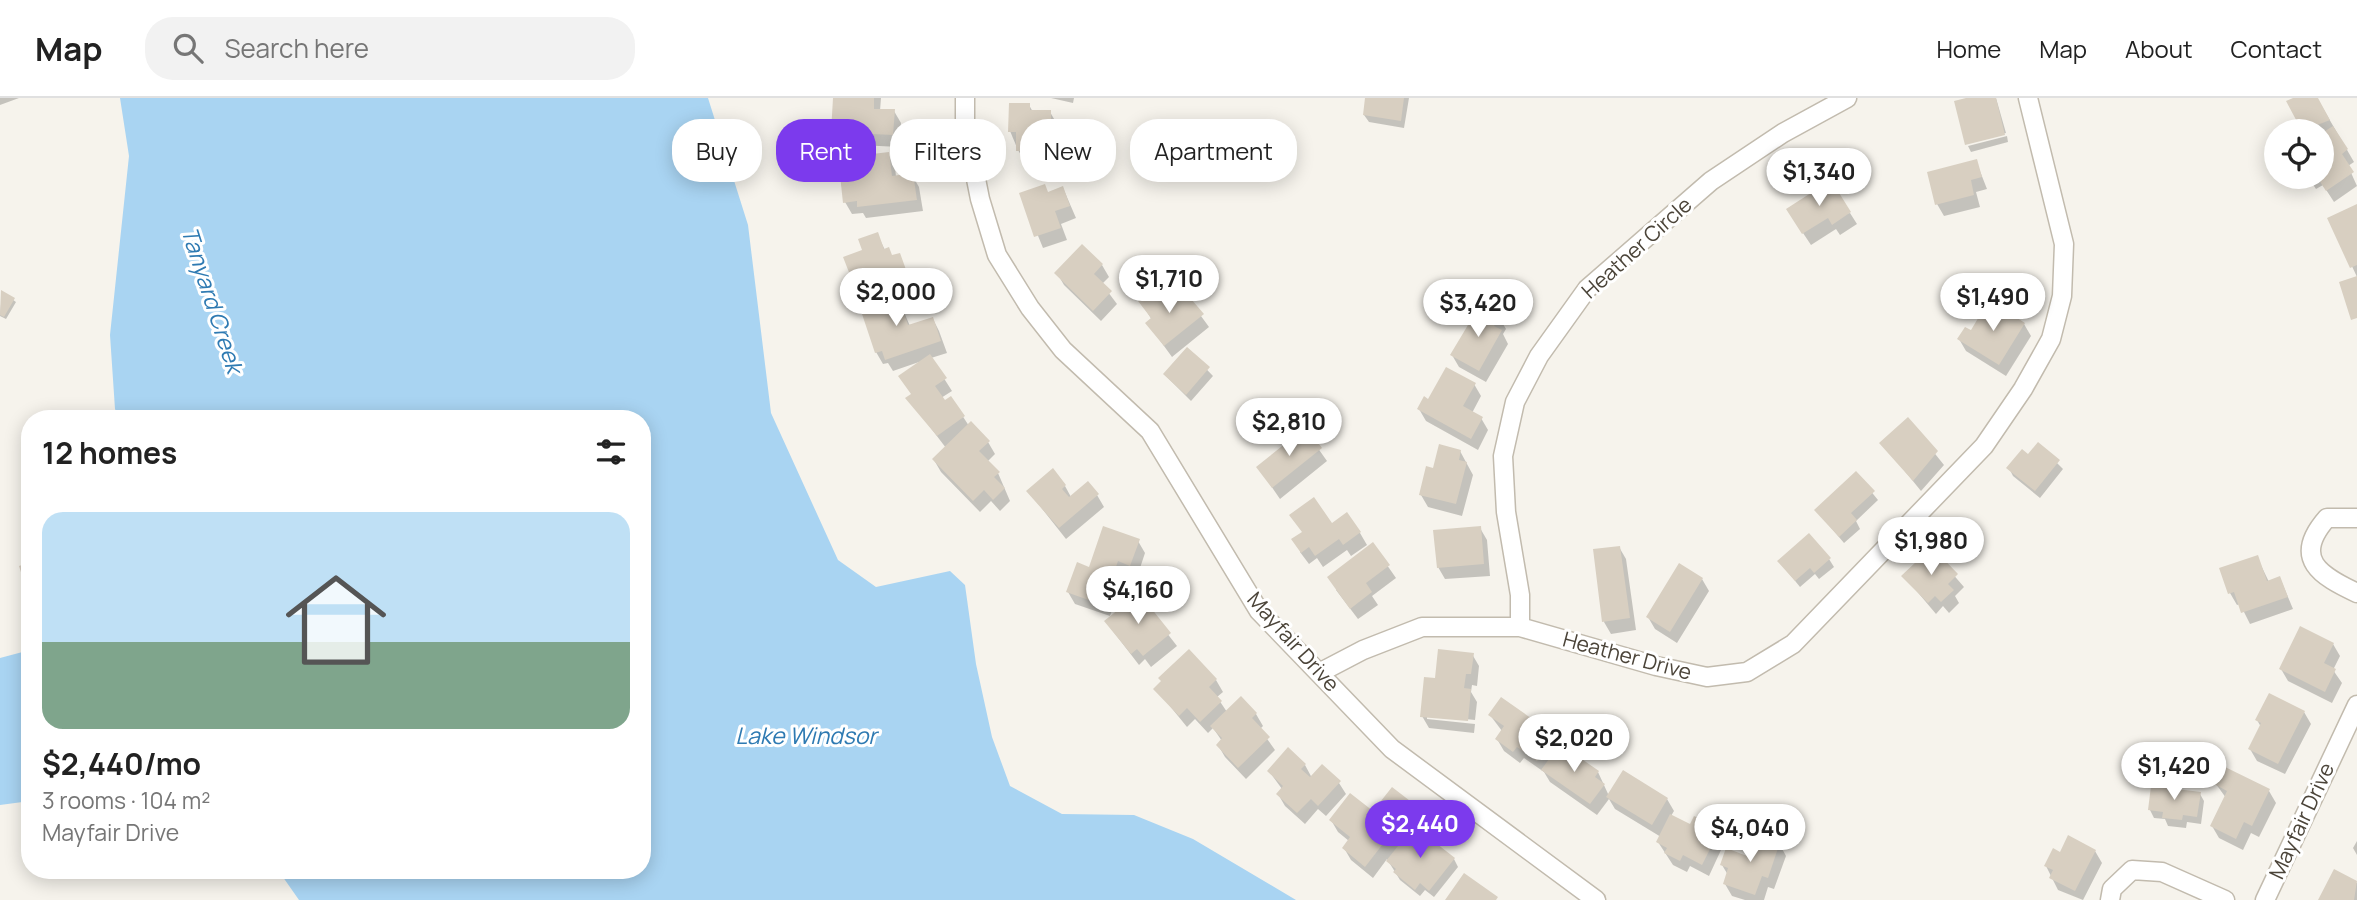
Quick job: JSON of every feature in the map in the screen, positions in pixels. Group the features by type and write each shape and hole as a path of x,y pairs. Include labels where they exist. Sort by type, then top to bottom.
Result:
{"street":[{"name":"Mayfair Drive","path":"965,98 965,124 980,199 997,255 1030,308 1063,350 1150,430 1216,544 1259,611 1392,749 1596,900"},
{"name":"Heather Circle","path":"1520,627 1520,595 1506,512 1503,456 1515,401 1539,356 1587,289 1712,181 1783,133 1847,98"},
{"name":"Heather Drive","path":"1319,673 1363,650 1422,627 1520,627 1656,666 1707,677 1747,672 1793,644 1984,446 2023,389 2051,339 2062,296 2064,244 2028,98"},
{"path":"2357,518 2327,518 2314,536 2312,552 2314,567 2323,576 2357,593"},
{"name":"Mayfair Drive","path":"2266,900 2357,705"},
{"path":"2110,900 2112,889 2133,870 2162,872 2225,900"}],"water":[{"name":"Lake Windsor","path":"120,98 708,98 715,119 672,119 672,182 734,182 748,225 771,413 838,560 876,587 950,571 965,585 976,664 992,737 1010,786 1062,814 1134,815 1193,839 1296,900 299,900 284,879 651,879 651,410 115,410 110,335 129,156"},
{"path":"21,652 21,802 0,805 0,658"}],"building":[{"path":"833,98 874,98 874,109 895,109 894,119 890,119 890,135 876,134 876,119 832,119"},
{"path":"1365,98 1404,98 1401,121 1363,115"},
{"path":"1966,98 1996,98 2005,135 1965,145 1954,101"},
{"path":"2293,98 2318,98 2329,119 2296,119 2286,101"},
{"path":"1009,103 1030,103 1030,110 1051,110 1051,119 1020,119 1020,151 1016,151 1016,132 1008,132"},
{"path":"2334,128 2348,149 2342,154 2354,172 2334,186"},
{"path":"889,152 890,182 914,182 917,200 857,207 857,201 843,203 841,182 876,182 876,154"},
{"path":"1977,159 1982,177 1971,180 1974,195 1935,205 1927,172"},
{"path":"1831,180 1851,212 1832,225 1828,218 1802,234 1786,209"},
{"path":"1045,184 1048,192 1063,186 1070,206 1055,211 1061,228 1034,237 1019,193"},
{"path":"2357,204 2357,265 2350,268 2327,218"},
{"path":"878,232 884,249 889,247 892,255 900,253 909,278 872,291 866,275 852,280 843,257 862,250 858,239"},
{"path":"1082,244 1103,264 1094,274 1112,291 1093,311 1054,273"},
{"path":"2357,276 2357,318 2351,320 2339,282"},
{"path":"1155,287 1170,305 1185,292 1204,314 1164,346 1145,323 1151,318 1138,301"},
{"path":"1,290 15,298 4,317 0,315"},
{"path":"897,292 908,325 933,317 941,341 885,360 882,351 875,353 859,305"},
{"path":"1989,300 2025,323 1999,365 1957,339 1965,327 1971,330"},
{"path":"1480,305 1500,316 1494,326 1502,330 1479,371 1450,355"},
{"path":"1187,347 1210,367 1186,395 1163,374"},
{"path":"930,354 947,378 935,386 945,400 951,396 965,416 937,436 905,398 911,394 898,376"},
{"path":"1446,367 1476,383 1463,406 1483,417 1471,439 1417,409 1424,396 1428,399"},
{"path":"1908,417 1938,451 1913,481 1879,443"},
{"path":"971,421 990,441 979,451 1000,472 994,477 1005,488 993,500 984,490 973,501 932,459"},
{"path":"1306,427 1322,448 1272,488 1256,467"},
{"path":"2038,442 2060,460 2035,491 2006,468 2022,449 2028,454"},
{"path":"1439,444 1461,450 1459,460 1467,462 1456,504 1419,495 1426,466 1433,468"},
{"path":"1053,468 1066,485 1062,489 1069,497 1088,481 1099,494 1059,528 1026,491"},
{"path":"1856,471 1875,491 1851,513 1857,520 1839,537 1814,510"},
{"path":"1314,497 1332,523 1347,512 1361,532 1343,545 1339,539 1315,556 1309,547 1301,553 1291,539 1302,532 1289,515"},
{"path":"1103,526 1140,539 1130,566 1118,561 1103,605 1066,592 1077,562 1089,567"},
{"path":"1481,526 1484,564 1437,568 1433,530"},
{"path":"1809,533 1831,558 1814,573 1810,568 1795,581 1777,561"},
{"path":"1373,542 1390,565 1366,583 1372,592 1350,609 1327,577"},
{"path":"1620,546 1630,618 1602,622 1593,549"},
{"path":"1932,547 1958,574 1948,584 1954,590 1941,602 1935,596 1928,603 1901,576"},
{"path":"2258,555 2267,581 2280,576 2288,597 2241,613 2234,592 2228,594 2219,568"},
{"path":"1679,563 1703,578 1670,632 1646,617"},
{"path":"1139,593 1171,633 1143,656 1137,649 1131,654 1104,621"},
{"path":"2300,626 2334,643 2324,663 2336,669 2325,692 2279,669"},
{"path":"1189,649 1217,679 1209,687 1222,701 1200,722 1187,708 1179,716 1153,689 1161,681 1158,678"},
{"path":"1438,649 1474,653 1471,674 1466,674 1464,688 1471,689 1468,721 1420,717 1424,677 1435,678"},
{"path":"2269,693 2305,711 2278,764 2248,749 2261,723 2255,720"},
{"path":"1241,696 1257,713 1252,718 1270,737 1238,768 1216,745 1222,738 1210,726"},
{"path":"1501,697 1555,735 1537,761 1517,747 1513,752 1495,739 1504,726 1488,715"},
{"path":"1560,744 1599,771 1595,777 1605,784 1590,804 1541,770"},
{"path":"1288,747 1306,764 1301,769 1310,777 1322,764 1341,781 1318,806 1311,799 1297,813 1276,794 1283,786 1267,771"},
{"path":"2223,766 2270,789 2252,826 2244,822 2236,839 2210,826 2227,791 2214,784"},
{"path":"1623,770 1668,798 1652,825 1606,797"},
{"path":"2151,786 2201,792 2197,817 2183,815 2182,820 2162,818 2163,812 2148,810"},
{"path":"1392,787 1414,804 1365,867 1342,848 1350,837 1329,820 1350,793 1373,811"},
{"path":"1670,814 1690,824 1694,816 1707,822 1702,830 1716,837 1702,865 1683,855 1680,861 1664,853 1667,848 1656,842"},
{"path":"1414,826 1455,858 1429,891 1420,883 1415,890 1393,872 1396,869 1386,861"},
{"path":"1755,833 1780,842 1768,878 1762,876 1755,895 1723,884 1728,868 1720,865 1726,848 1747,856"},
{"path":"2068,835 2096,850 2075,891 2049,878 2053,870 2044,866 2053,848 2060,852"},
{"path":"2334,869 2357,881 2354,900 2318,900"},
{"path":"1464,873 1498,897 1496,900 1445,900"}],"water label":[{"name":"Tanyard Creek","path":"212,300"}]}
